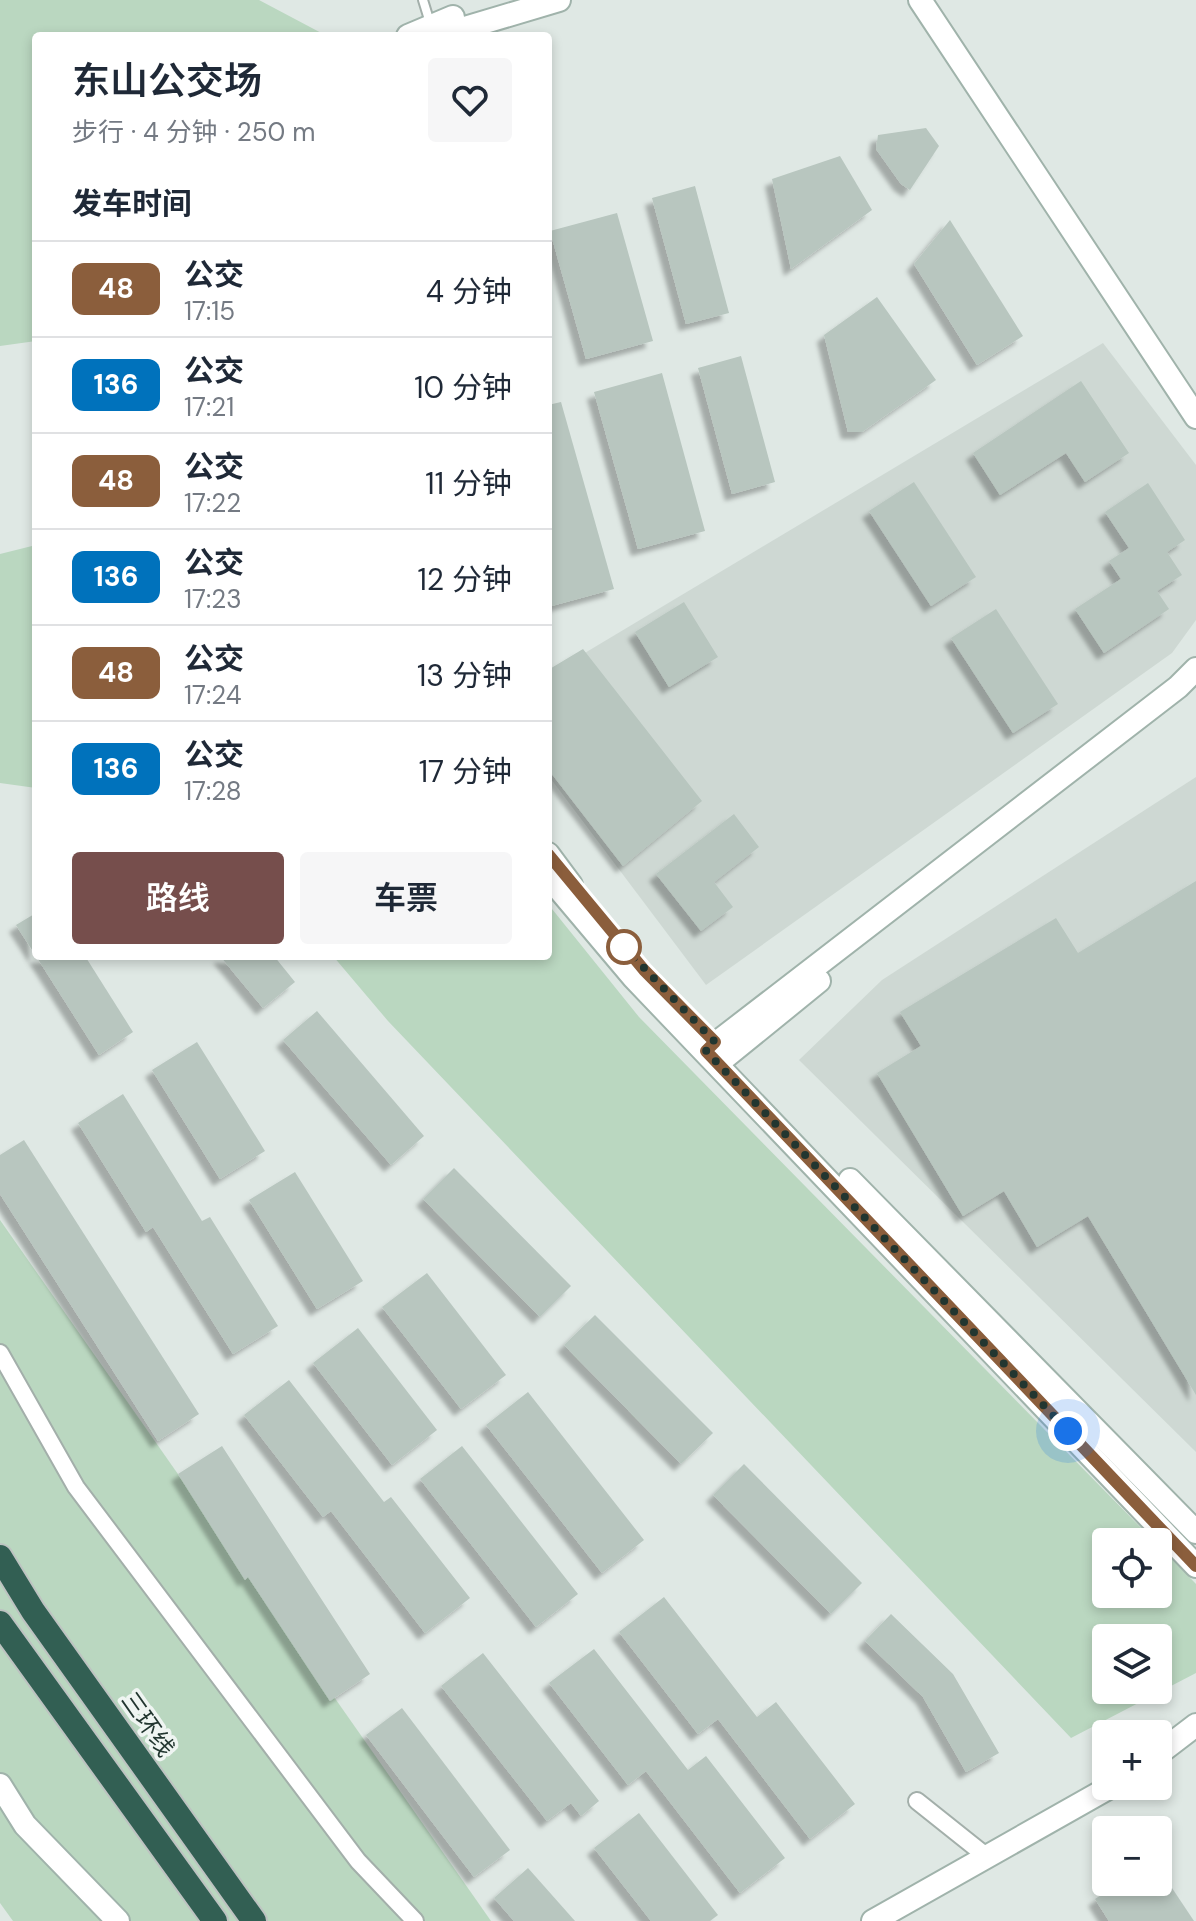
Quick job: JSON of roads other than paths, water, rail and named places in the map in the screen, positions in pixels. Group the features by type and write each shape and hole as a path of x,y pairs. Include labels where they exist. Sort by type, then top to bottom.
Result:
{"highway":[{"name":"三环线","path":"0,1557 33,1611 254,1921"},
{"path":"0,1623 215,1921"}],"street":[{"path":"434,32 511,0"},
{"path":"434,32 559,0"},
{"path":"920,0 1196,417"},
{"path":"930,0 1196,402"},
{"path":"717,1053 1178,687 1196,669"},
{"path":"717,1053 1196,681"},
{"path":"552,859 717,1053 1196,1566"},
{"path":"552,881 634,978 717,1053 1196,1532"},
{"path":"0,1353 76,1487 358,1861 415,1921"},
{"path":"1172,1743 1196,1725"},
{"path":"1172,1752 1196,1739"},
{"path":"0,1785 25,1825 118,1921"},
{"path":"873,1921 1092,1797"},
{"path":"917,1801 986,1856"}],"lane":[{"path":"423,0 434,32"}]}
